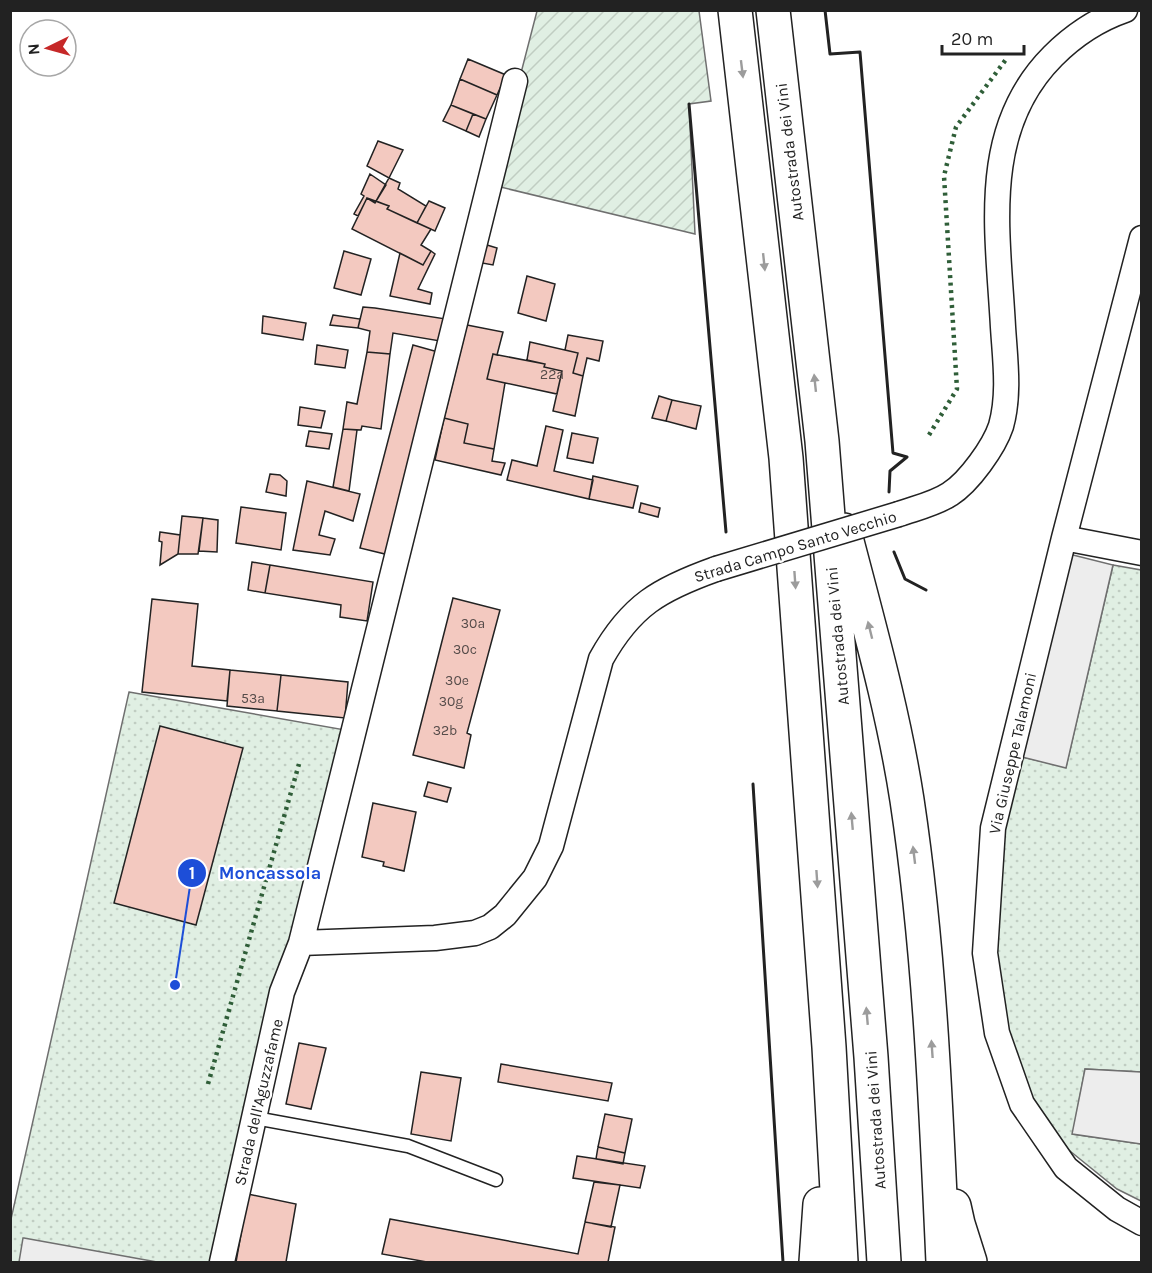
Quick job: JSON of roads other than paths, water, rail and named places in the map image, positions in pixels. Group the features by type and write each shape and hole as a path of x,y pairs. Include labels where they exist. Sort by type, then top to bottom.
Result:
{"highway":[{"path":"735,10 786,459 829,1047 841,1263"},
{"name":"Autostrada dei Vini","path":"773,10 822,441 871,1057 884,1263"},
{"path":"822,441 884,687 907,799 925,943 943,1263"},
{"path":"816,1263 829,1047"},
{"path":"936,1108 957,1224 970,1263"}],"street":[{"name":"Strada Campo Santo Vecchio","path":"301,943 435,938 475,933 490,927 505,915 535,878 551,846 601,659 614,635 638,610 665,589 716,569 928,504 950,494 977,467 1000,428 1006,403 996,206 1003,147 1016,110 1038,71 1080,31 1125,10"},
{"name":"Strada dell'Aguzzafame","path":"222,1263 282,992 301,943 515,81"},
{"name":"Via Giuseppe Talamoni","path":"1142,238 1064,538 993,828 985,953 997,1033 1022,1104 1066,1168 1117,1209 1142,1223"},
{"path":"1064,538 1142,553"}],"lane":[{"path":"255,1118 408,1146 496,1180"}],"place":[{"name":"Moncassola","path":"175,985"}]}
